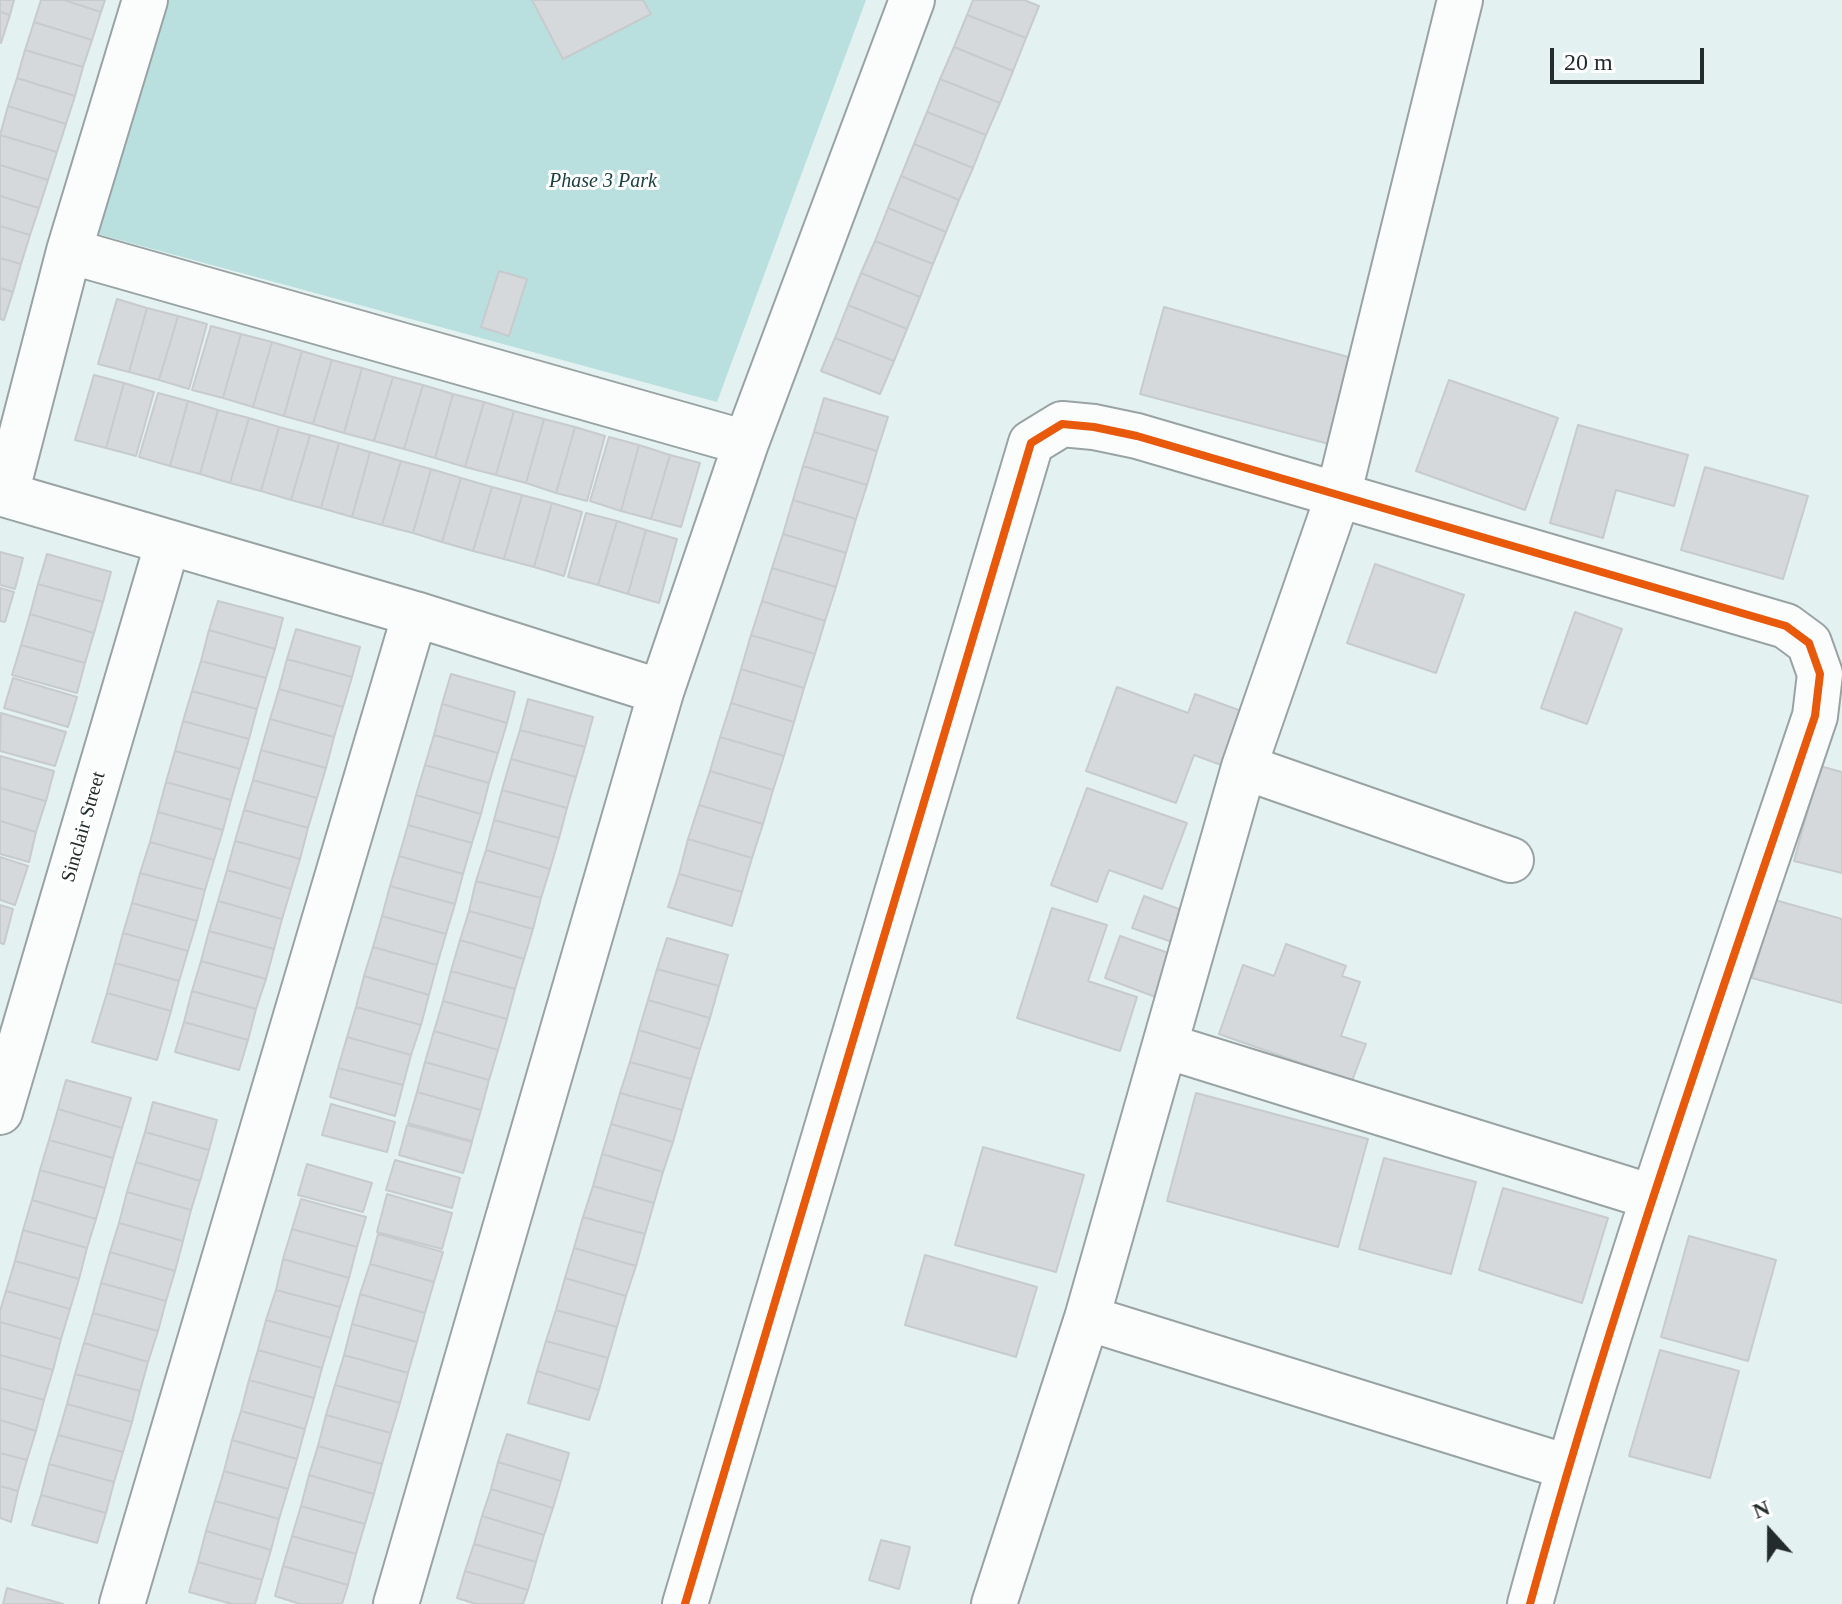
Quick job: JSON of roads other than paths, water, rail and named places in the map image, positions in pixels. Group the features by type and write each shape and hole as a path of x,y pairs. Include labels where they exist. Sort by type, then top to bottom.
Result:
{"street":[{"path":"145,0 69,251 3,494 415,614 661,692"},
{"path":"396,1604 661,692 746,443 912,0"},
{"path":"1003,1602 1166,1046 1244,767 1338,496 1460,0"},
{"path":"69,251 746,443"},
{"path":"685,1604 1031,443 1062,424 1137,436 1786,626 1809,643 1820,674 1815,716 1652,1197 1567,1467 1530,1604"},
{"name":"Sinclair Street","path":"0,1112 168,542"},
{"path":"122,1604 415,614"},
{"path":"1244,767 1511,860"},
{"path":"1166,1046 1652,1197"},
{"path":"1087,1318 1567,1467"}],"park label":[{"name":"Phase 3 Park","path":"603,182"}]}
